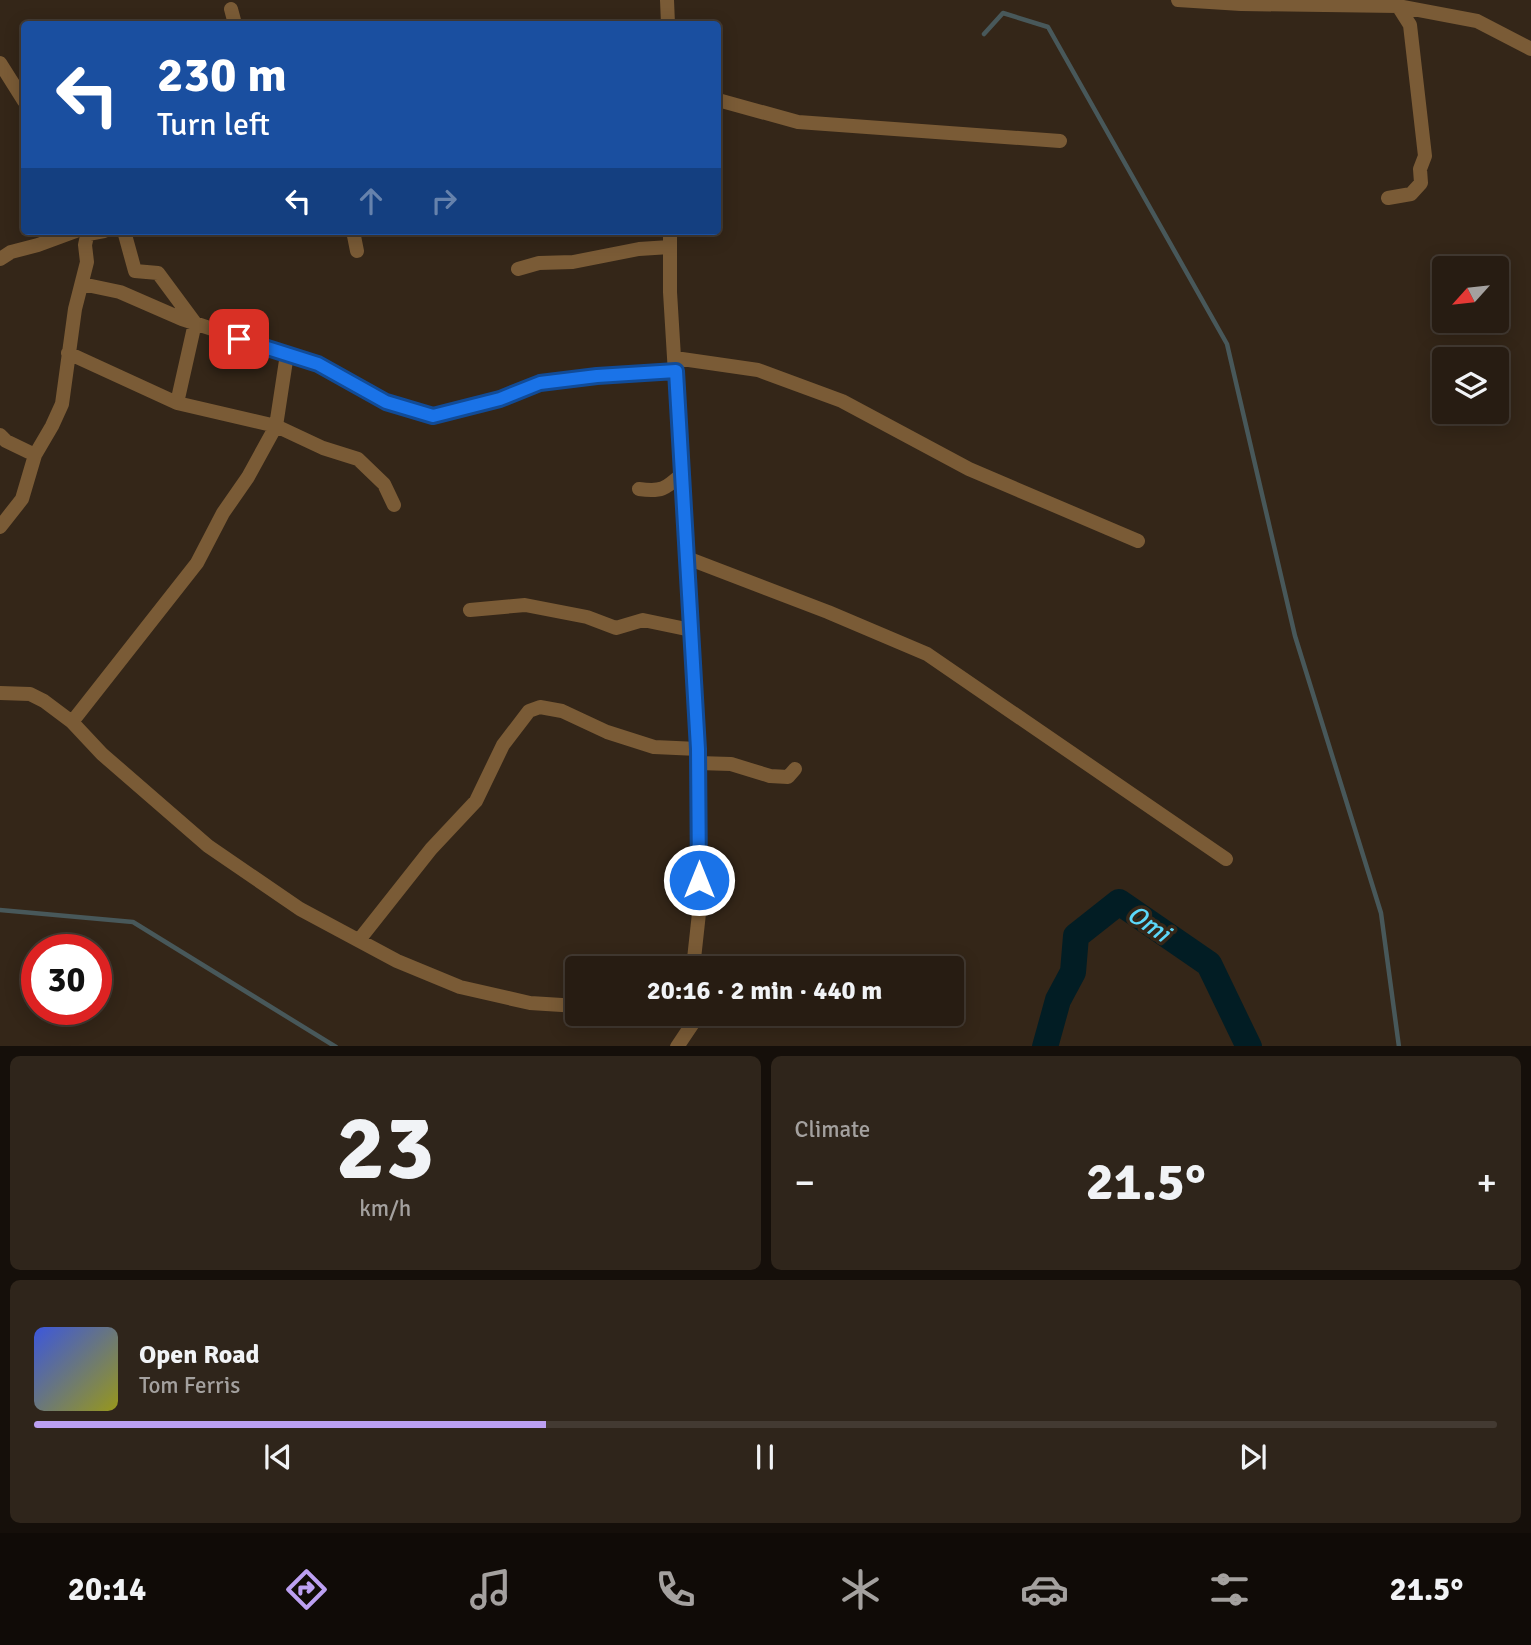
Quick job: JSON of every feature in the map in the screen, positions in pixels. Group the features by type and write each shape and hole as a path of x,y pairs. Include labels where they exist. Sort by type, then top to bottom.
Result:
{"street":[{"path":"667,0 668,21"},
{"path":"1178,0 1398,6 1477,20 1530,44"},
{"path":"1388,198 1411,194 1421,184 1420,169 1425,156 1410,25 1398,6"},
{"path":"231,9 234,21"},
{"path":"0,63 21,96"},
{"path":"721,101 798,122 1060,141"},
{"path":"0,259 10,252 73,235"},
{"path":"0,527 22,499 34,455 62,404 68,353 87,262 84,235"},
{"path":"125,235 135,271 158,273 195,323 177,402"},
{"path":"354,235 357,251"},
{"path":"670,235 698,756 700,904 694,956"},
{"path":"518,269 539,263 573,262 639,249 670,247"},
{"path":"82,284 120,292 195,323 318,364 386,402 433,416 500,399 540,383 675,365 758,370 842,401 969,469 1138,541"},
{"path":"68,353 177,402 276,426 324,448 358,459 384,484 394,505"},
{"path":"72,722 197,564 223,513 248,477 276,426 287,354"},
{"path":"0,435 6,441 34,455"},
{"path":"639,489 656,492 665,489 682,474"},
{"path":"687,558 828,612 927,654 1226,859"},
{"path":"470,610 525,605 587,617 616,628 643,620 691,630"},
{"path":"0,693 30,694 72,722 102,754 208,846 300,909 397,961 460,987 530,1003 565,1005"},
{"path":"359,940 431,849 477,801 503,745 529,711 540,707 562,711 607,732 654,747 731,764 770,776 788,777 796,769"},
{"path":"677,1046 688,1026"}],"waterway":[{"path":"984,34 1003,13 1048,27 1227,344 1295,636 1381,913 1399,1046"},
{"name":"Omi","path":"1045,1046 1058,1000 1073,972 1076,936 1119,902 1209,964 1249,1046"},
{"path":"0,910 133,922 334,1046"}],"route":[{"path":"239,339 318,364 386,402 433,416 500,399 540,383 676,371 698,749 699,880"}]}
